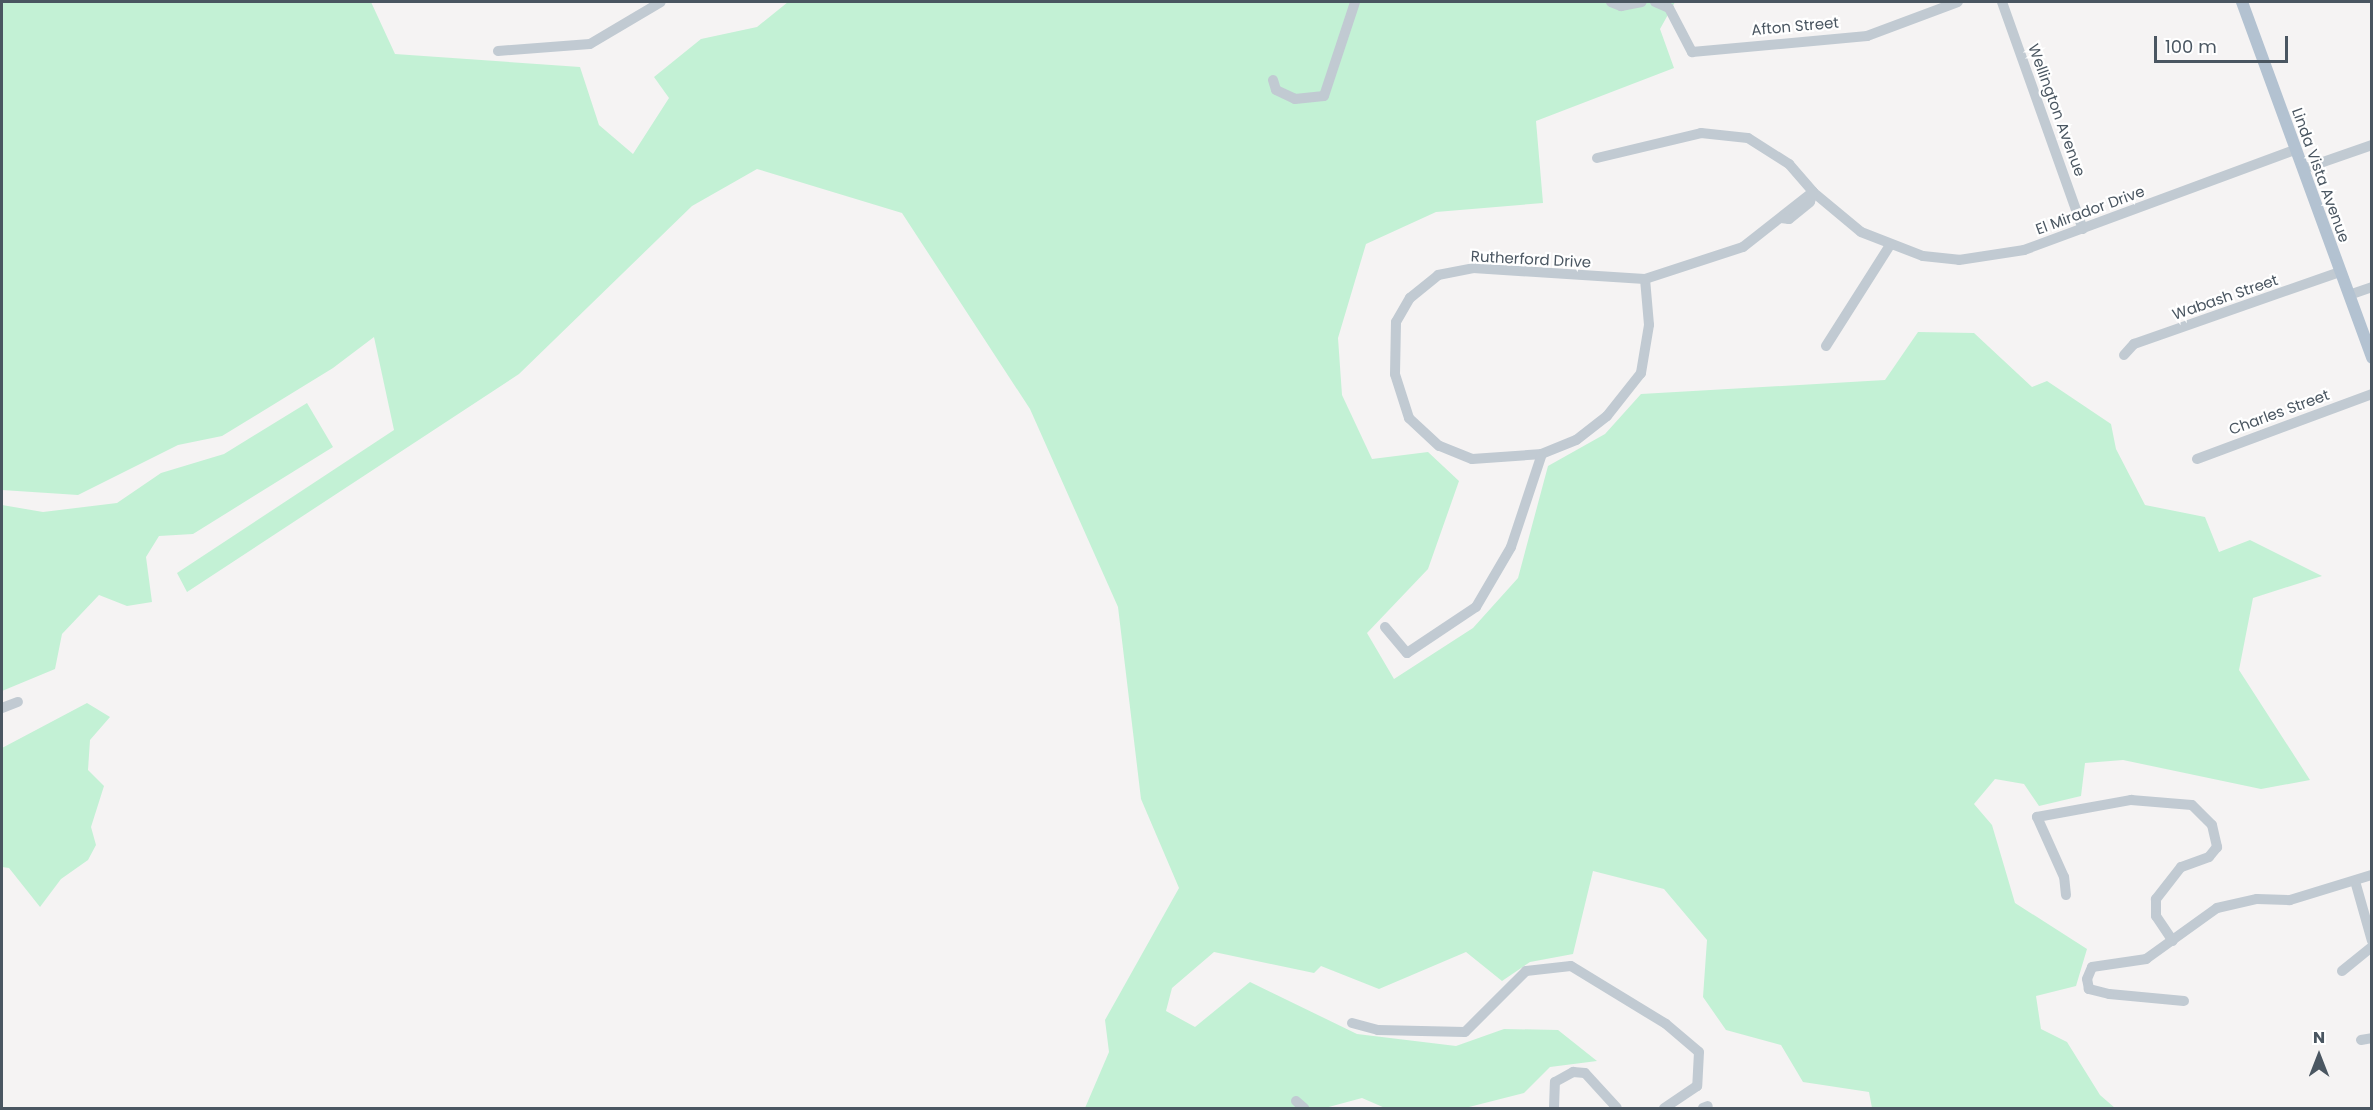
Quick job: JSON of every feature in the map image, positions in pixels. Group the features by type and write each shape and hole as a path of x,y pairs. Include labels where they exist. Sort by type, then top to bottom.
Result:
{"main road":[{"name":"Linda Vista Avenue","path":"2242,2 2372,358"}],"street":[{"path":"498,51 590,44 661,2"},
{"path":"1273,80 1276,90 1295,99 1324,96 1356,2"},
{"path":"1611,2 1621,6 1642,2"},
{"name":"Afton Street","path":"1655,2 1669,8 1692,52 1867,36 1958,2"},
{"name":"Wellington Avenue","path":"2002,2 2083,228"},
{"name":"El Mirador Drive","path":"1597,158 1701,133 1730,134 1790,164 1813,192 1861,232 1923,256 1989,258 2083,228 2295,150"},
{"path":"2303,169 2372,145"},
{"name":"Rutherford Drive","path":"1645,279 1649,325 1641,373 1600,423 1576,440 1542,454 1472,459 1439,446 1408,418 1399,396 1393,343 1396,322 1410,298 1438,275 1473,268 1645,279 1743,247 1781,218 1790,219 1810,202 1813,192"},
{"path":"1826,346 1890,245"},
{"name":"Wabash Street","path":"2124,356 2134,344 2340,272"},
{"path":"2349,295 2372,287"},
{"name":"Charles Street","path":"2197,459 2372,394"},
{"path":"1385,627 1407,653 1476,607 1511,547 1542,454"},
{"path":"2,708 18,702"},
{"path":"2066,895 2064,877 2037,817 2131,800 2192,805 2212,825 2217,847 2209,857 2181,867 2156,898 2156,916 2173,941"},
{"path":"2184,1001 2109,994 2089,989 2087,979 2092,967 2146,959 2217,908 2257,899 2290,900 2372,875"},
{"path":"2355,881 2372,941"},
{"path":"2342,971 2372,947"},
{"path":"1352,1023 1378,1030 1466,1032 1526,971 1571,966 1666,1024 1699,1052 1697,1086 1664,1108"},
{"path":"1554,1108 1555,1082 1573,1072 1585,1073 1617,1108"}],"green space":[{"path":"2,2 371,2 395,54 580,67 599,125 633,154 669,98 654,77 701,39 757,27 788,2 1675,2 1660,29 1674,68 1536,121 1543,203 1436,212 1366,244 1338,338 1342,395 1372,459 1428,452 1459,481 1428,569 1367,633 1394,679 1473,628 1518,578 1548,466 1605,434 1641,394 1885,380 1918,332 1974,333 2032,387 2047,381 2111,424 2116,449 2145,505 2205,517 2219,552 2250,540 2322,576 2253,598 2239,670 2310,780 2261,789 2123,760 2085,763 2081,796 2039,806 2024,784 1995,779 1974,804 1992,825 2015,903 2087,949 2076,986 2036,996 2041,1029 2067,1042 2100,1095 2115,1108 1872,1108 1869,1092 1803,1082 1781,1045 1726,1030 1703,997 1707,940 1664,889 1593,871 1573,954 1530,962 1502,981 1466,952 1379,989 1321,966 1314,973 1214,952 1172,988 1166,1011 1195,1027 1250,982 1357,1034 1456,1046 1504,1029 1558,1030 1597,1061 1550,1067 1524,1093 1469,1107 1385,1108 1362,1098 1325,1108 1085,1108 1109,1052 1105,1020 1179,888 1141,799 1118,607 1030,409 902,213 757,169 692,206 519,374 187,592 177,573 394,430 374,337 333,368 222,436 178,445 78,495 2,490"},
{"path":"307,403 333,447 193,534 159,536 146,557 152,602 127,606 99,595 62,634 55,669 2,691 2,505 43,512 117,503 161,473 224,454"},
{"path":"87,703 110,717 90,740 88,770 104,786 91,827 96,845 88,860 61,879 40,907 9,868 2,867 2,748"}]}
